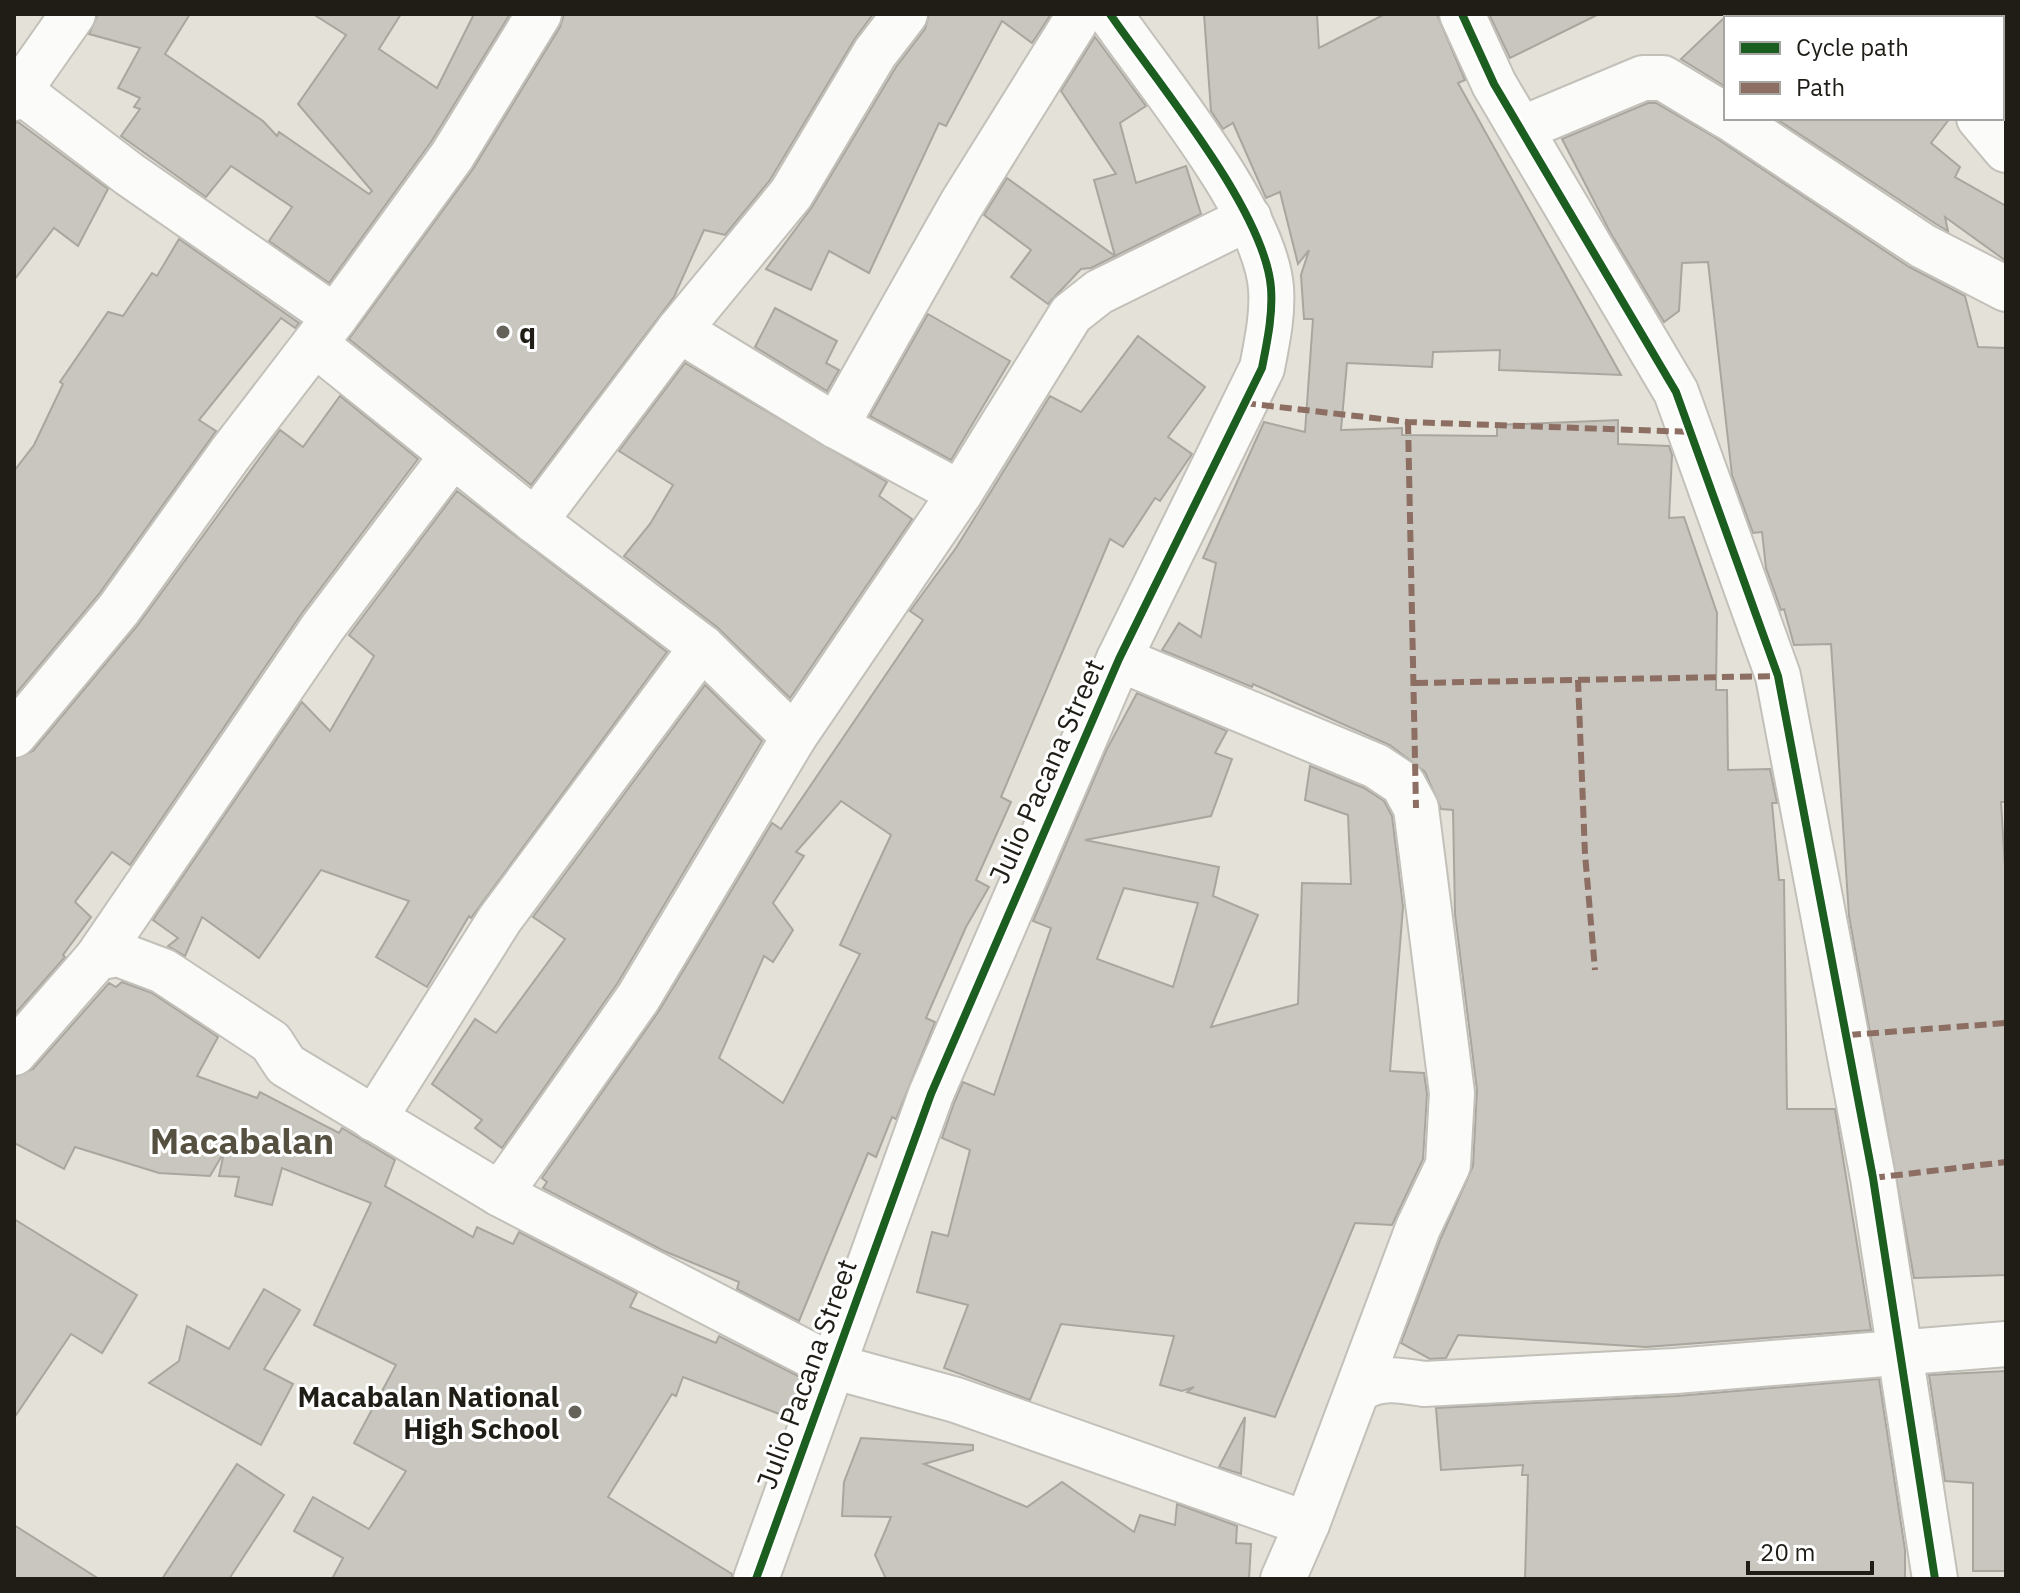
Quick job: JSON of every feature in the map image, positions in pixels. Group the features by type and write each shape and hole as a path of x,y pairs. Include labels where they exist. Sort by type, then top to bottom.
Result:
{"street":[{"path":"73,14 17,95 129,174 325,330 453,455 702,647 794,737"},
{"path":"14,735 119,609 452,156 539,14"},
{"path":"535,521 679,330 791,194 875,53 905,14"},
{"path":"836,426 961,205 1080,14"},
{"name":"Julio Pacana Street","path":"756,1579 931,1094 1119,659 1262,368 1269,330 1271,288 1264,251 1249,218 1110,14"},
{"path":"1462,14 1494,84 1676,392 1778,676 1849,1035 1902,1354 1935,1579"},
{"path":"1521,129 1643,78 1663,78 1724,115"},
{"path":"1733,120 1923,246 2006,289"},
{"path":"1981,120 2006,150"},
{"path":"500,1194 638,998 794,737 960,493 1071,314 1099,292 1249,218"},
{"path":"679,330 836,426 960,493"},
{"path":"14,1053 97,958 323,627 453,455"},
{"path":"374,1119 500,919 702,647"},
{"path":"1119,659 1376,766 1403,784 1416,808 1452,1093 1448,1165 1418,1228 1359,1389 1283,1579"},
{"path":"97,958 118,954 163,971 271,1042 286,1065 500,1194 832,1366 956,1400 1307,1524"},
{"path":"1359,1389 1369,1383 1394,1379 1424,1384 1675,1371 2006,1344"}],"water":[{"path":"1954,14 2006,14 2006,76 2004,16"}],"building":[{"path":"98,14 190,14 165,54 263,121 277,136 279,132 369,194 372,191 298,104 346,35 313,14 401,14 379,49 437,88 474,14 510,14 431,142 329,283 269,241 292,207 231,166 206,197 121,136 140,109 134,107 140,98 118,88 140,48 89,34"},
{"path":"564,14 873,14 854,40 770,180 725,235 704,230 674,297 531,485 349,339 473,169 560,27"},
{"path":"929,14 1051,14 1032,43 1002,21 946,126 939,123 869,273 829,251 811,290 766,269 812,207 896,67 925,29"},
{"path":"1204,14 1317,14 1319,48 1385,14 1437,14 1465,80 1458,83 1621,375 1499,370 1500,350 1433,352 1432,367 1347,363 1341,430 1402,428 1402,435 1497,436 1497,425 1618,420 1618,444 1669,446 1672,455 1669,518 1684,517 1717,613 1716,690 1727,690 1728,770 1770,769 1777,803 1772,803 1779,880 1784,880 1787,1109 1835,1109 1871,1330 1646,1347 1458,1335 1446,1358 1430,1359 1401,1343 1441,1238 1473,1166 1477,1090 1455,914 1453,810 1441,809 1425,772 1390,745 1253,684 1252,687 1162,650 1179,623 1201,637 1216,563 1203,558 1264,422 1305,432 1313,319 1304,319 1301,275 1309,250 1298,264 1280,192 1266,198 1233,123 1223,129 1211,111"},
{"path":"1489,14 1599,14 1510,58"},
{"path":"1724,18 1724,86 1681,59"},
{"path":"1095,37 1146,106 1120,123 1136,183 1186,166 1201,214 1115,256 1094,180 1116,174 1061,91"},
{"path":"1648,103 1656,103 1716,138 1909,267 1965,296 1978,347 2006,348 2006,802 2001,802 2006,883 2006,1275 1914,1278 1849,916 1831,644 1794,645 1784,609 1781,610 1766,568 1762,532 1753,533 1732,475 1708,262 1682,263 1679,311 1664,322 1610,232 1562,139"},
{"path":"1778,120 1948,120 1931,143 1960,167 1955,177 2006,206 2006,261 1945,217 1948,231"},
{"path":"18,122 108,189 78,246 54,228 14,280 14,123"},
{"path":"1007,178 1115,256 1091,268 1081,269 1048,304 1011,277 1031,250 984,215"},
{"path":"179,239 299,323 295,328 281,318 199,420 216,431 99,594 14,696 14,471 34,445 63,384 60,382 108,312 123,316 152,273 157,276"},
{"path":"775,308 837,341 826,363 839,370 827,391 755,347"},
{"path":"928,314 1010,361 951,460 870,416"},
{"path":"1138,336 1205,387 1168,437 1192,454 1160,501 1155,498 1123,547 1110,539 1001,797 1011,802 976,880 989,887 966,927 926,1018 935,1022 896,1119 892,1117 876,1157 868,1153 799,1321 737,1289 739,1282 664,1251 543,1188 547,1182 542,1178 659,1011 772,823 781,829 923,620 910,611 956,548 1050,396 1081,412","holes":["841,801 891,835 840,945 860,954 783,1103 719,1058 764,956 773,962 793,930 773,903 804,856 796,852"]},
{"path":"685,363 887,482 879,496 912,519 790,698 717,627 624,556 650,524 673,485 619,451"},
{"path":"340,396 418,459 302,613 130,865 112,852 75,902 91,917 63,955 65,957 14,1015 14,759 33,751 138,625 280,430 303,447"},
{"path":"457,491 667,652 471,918 469,916 427,987 376,957 409,901 321,870 259,958 202,917 185,956 168,946 178,938 153,920 302,702 330,731 374,656 349,635"},
{"path":"705,685 762,741 617,984 502,1148 475,1128 482,1120 432,1084 475,1019 496,1033 565,939 533,917"},
{"path":"1137,693 1227,731 1215,753 1232,759 1211,816 1085,840 1219,867 1213,896 1258,915 1211,1027 1298,1004 1302,883 1351,884 1348,815 1305,800 1310,766 1364,788 1384,801 1392,816 1403,907 1390,1071 1424,1073 1427,1094 1423,1159 1392,1225 1355,1223 1275,1417 1187,1392 1194,1387 1182,1391 1160,1385 1174,1336 1061,1324 1030,1400 944,1368 968,1305 917,1292 932,1232 948,1236 970,1150 942,1138 954,1103 963,1082 994,1095 1051,928 1033,921 1106,751","holes":["1124,888 1198,903 1173,987 1097,959"]},
{"path":"122,982 152,993 218,1037 197,1076 257,1098 260,1092 339,1133 342,1128 395,1160 385,1186 473,1237 477,1227 513,1244 519,1232 637,1293 630,1307 716,1343 719,1336 802,1378 787,1417 683,1377 676,1396 672,1394 608,1497 732,1574 732,1579 332,1579 343,1558 294,1531 313,1497 369,1529 406,1471 354,1443 396,1365 314,1325 371,1203 282,1168 272,1205 235,1196 239,1177 219,1176 224,1152 210,1176 159,1173 75,1147 64,1169 14,1143 14,1077 33,1069 109,983 116,987"},
{"path":"14,1219 137,1295 102,1353 71,1334 14,1418"},
{"path":"264,1289 300,1310 264,1369 293,1384 261,1445 149,1383 179,1361 187,1326 229,1349"},
{"path":"2006,1371 2006,1571 1973,1571 1973,1483 1945,1481 1929,1375"},
{"path":"1879,1379 1905,1550 1905,1579 1525,1579 1528,1475 1522,1475 1523,1465 1441,1470 1436,1408 1677,1396"},
{"path":"1245,1417 1241,1474 1219,1467"},
{"path":"861,1438 973,1445 973,1450 924,1464 1027,1507 1062,1482 1134,1532 1140,1515 1175,1525 1177,1504 1237,1526 1236,1543 1251,1544 1249,1579 886,1579 875,1555 891,1517 842,1516 844,1482"},
{"path":"237,1464 284,1495 229,1579 162,1579"},
{"path":"14,1525 99,1579 14,1579"}],"marked path":[{"path":"1244,403 1408,422 1693,432"},
{"path":"1408,422 1416,808"},
{"path":"1416,683 1778,676"},
{"path":"1578,680 1585,854 1595,970"},
{"path":"1849,1035 2006,1023"},
{"path":"1873,1178 2006,1162"}],"cycle path":[{"path":"756,1579 931,1094 1119,659 1262,368 1271,288 1264,257 1250,222 1206,147 1110,14"},
{"path":"1462,14 1494,84 1676,392 1778,676 1873,1178 1935,1579"}],"place":[{"name":"q","path":"503,332"},
{"name":"Macabalan National High School","path":"575,1412"}],"district":[{"name":"Macabalan","path":"242,1140"}]}
